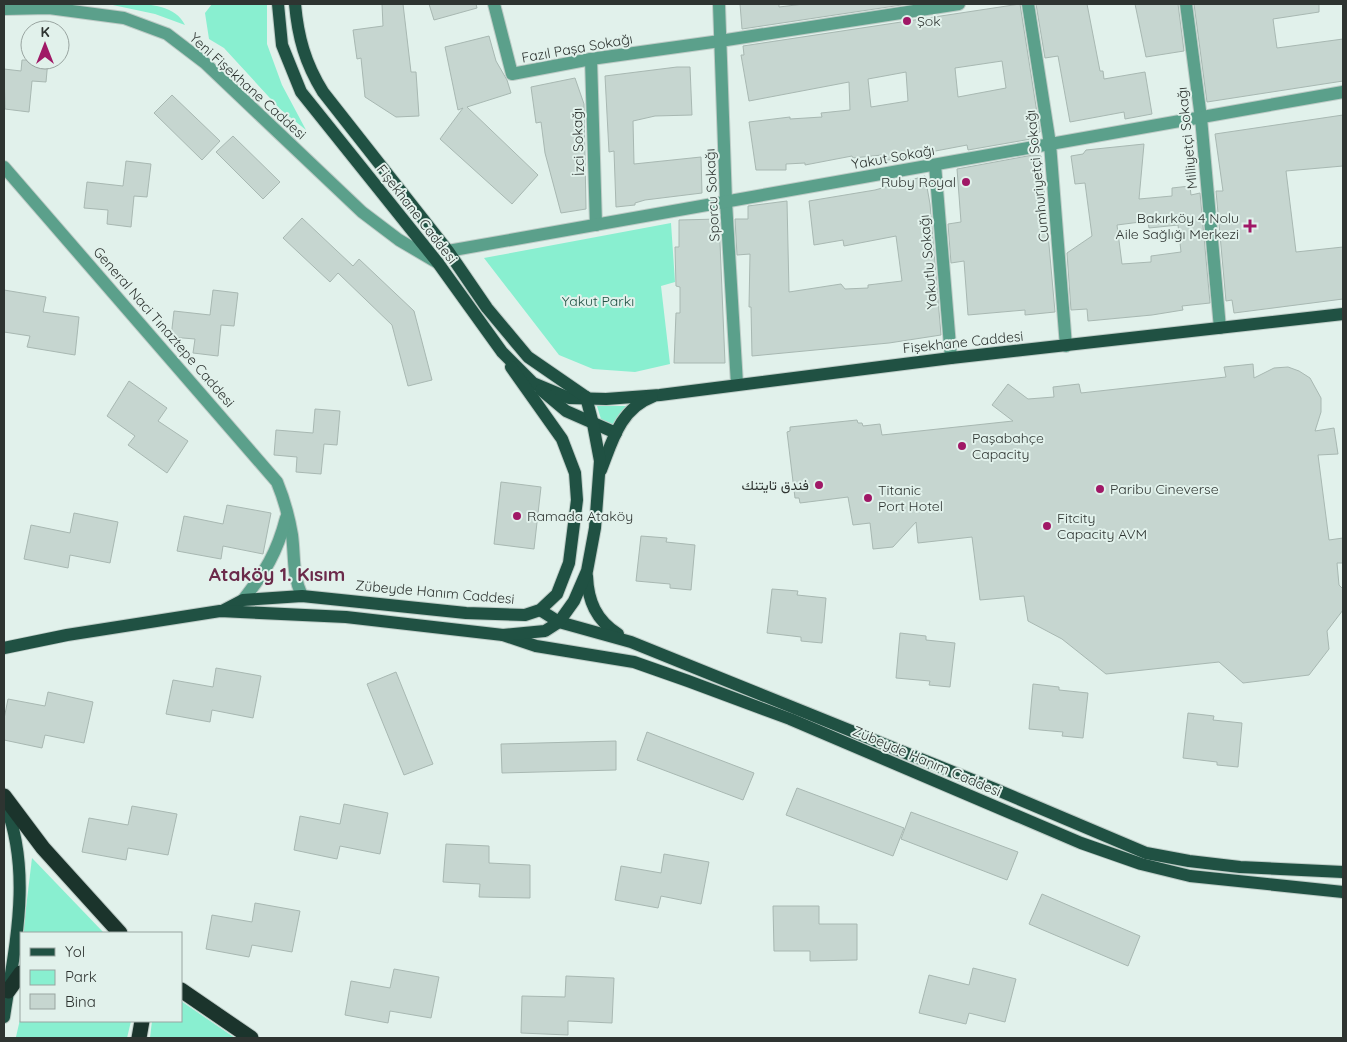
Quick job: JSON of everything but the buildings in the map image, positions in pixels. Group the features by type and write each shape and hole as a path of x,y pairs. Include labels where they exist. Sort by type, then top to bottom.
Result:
{"highway":[{"path":"4,796 43,848 119,932"},
{"path":"8,991 20,975"},
{"path":"182,991 251,1038"},
{"path":"139,1038 142,1022"}],"main road":[{"name":"Fişekhane Caddesi","path":"278,4 282,45 301,92 438,263 502,352 533,383 569,398 606,399 660,394 951,358 1343,314"},
{"name":"Fişekhane Caddesi","path":"295,4 302,52 309,70 322,92 448,251 487,308 528,357 586,397"},
{"path":"502,352 521,384 562,439 575,473 577,500 569,563 557,594 540,610 559,622 630,642"},
{"path":"533,383 566,411 616,433"},
{"path":"600,473 616,433 633,407 660,394"},
{"name":"Zübeyde Hanım Caddesi","path":"4,648 220,611 326,616 503,635 545,631 559,622 574,601 586,571 595,528 600,473 594,424 586,397"},
{"path":"586,571 588,592 596,613 603,623 630,642"},
{"name":"Zübeyde Hanım Caddesi","path":"220,611 243,600 302,596 466,613 525,615 540,610"},
{"path":"325,597 326,616"},
{"name":"Zübeyde Hanım Caddesi","path":"503,635 536,646 634,662 688,681 790,719 1081,843 1143,858 1343,872"},
{"path":"4,639 35,642"},
{"name":"Zübeyde Hanım Caddesi","path":"4,656 35,642"},
{"name":"Zübeyde Hanım Caddesi","path":"630,642 995,789 1143,858 1182,874 1238,882 1343,892"},
{"path":"4,801 15,836 21,876 4,1017"},
{"path":"1238,882 1240,866"}],"street":[{"name":"Fazıl Paşa Sokağı","path":"494,4 512,74 590,59 959,4"},
{"name":"Sporcu Sokağı","path":"719,4 726,202 737,384"},
{"name":"Cumhuriyetçi Sokağı","path":"1028,4 1050,144 1066,346"},
{"name":"Milliyetçi Sokağı","path":"1186,4 1201,118 1220,328"},
{"name":"Yeni Fişekhane Caddesi","path":"4,9 49,8 124,18 167,34 205,63 362,212 399,240 438,263"},
{"name":"İzci Sokağı","path":"590,59 596,225"},
{"name":"Yakut Sokağı","path":"448,251 1343,92"},
{"name":"Yakutlu Sokağı","path":"935,165 951,358"},
{"name":"General Naci Tınaztepe Caddesi","path":"4,167 248,446 277,482 292,536 295,580 302,596"},
{"path":"243,600 263,574 279,546 287,515"}],"green space":[{"path":"108,4 141,4 162,7 172,11 185,25 155,14"},
{"path":"212,4 267,4 267,44 282,85 306,130 280,109 224,48 209,39 205,13"},
{"name":"Yakut Parkı","path":"671,223 675,282 661,286 670,364 635,372 593,369 559,355 484,258"},
{"path":"597,406 627,406 612,426 601,419"},
{"path":"32,858 103,932 23,932"},
{"path":"182,1002 235,1038 150,1038 152,1022 182,1022"},
{"path":"20,1019 20,1022 131,1022 127,1038 16,1037"}],"place":[{"name":"Şok","path":"907,21"},
{"name":"Ruby Royal","path":"966,182"},
{"name":"Bakırköy 4 Nolu Aile Sağlığı Merkezi","path":"1250,226"},
{"name":"Paşabahçe Capacity","path":"962,446"},
{"name":"فندق تايتنك","path":"819,485"},
{"name":"Paribu Cineverse","path":"1100,489"},
{"name":"Titanic Port Hotel","path":"868,498"},
{"name":"Ramada Ataköy","path":"517,516"},
{"name":"Fitcity Capacity AVM","path":"1047,526"}],"district":[{"name":"Ataköy 1. Kısım","path":"277,574"}]}
